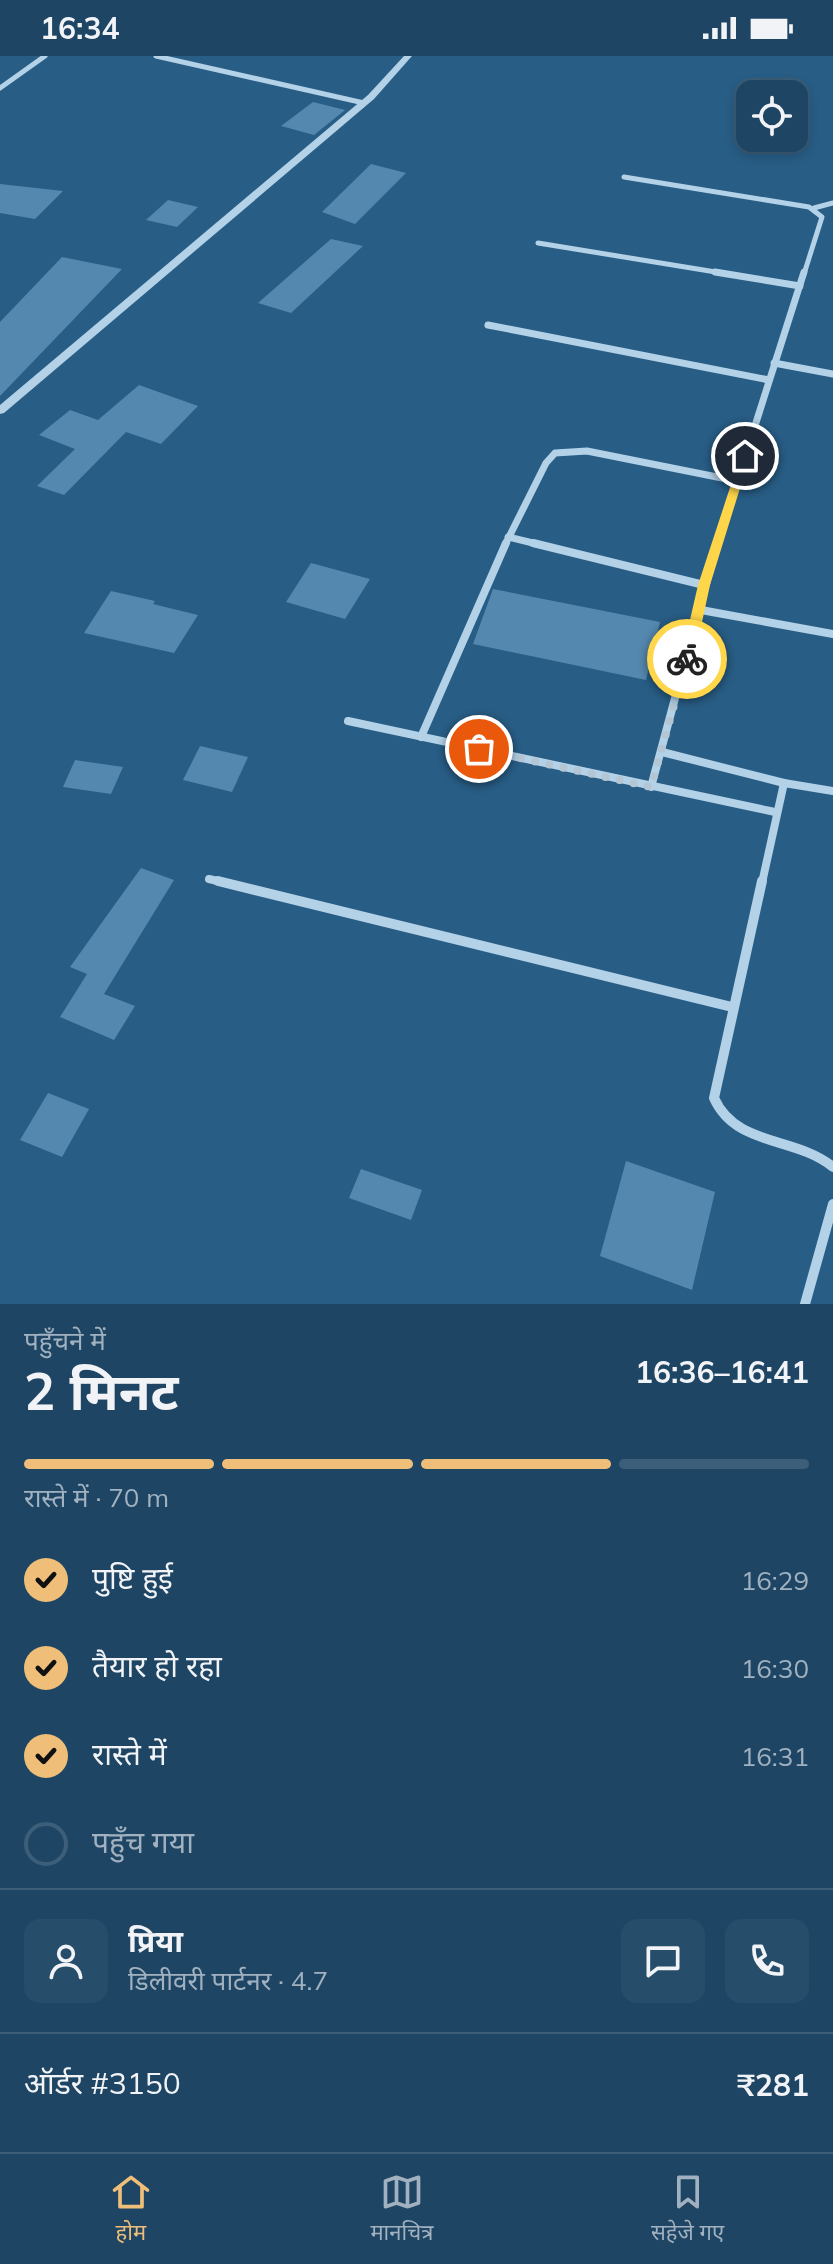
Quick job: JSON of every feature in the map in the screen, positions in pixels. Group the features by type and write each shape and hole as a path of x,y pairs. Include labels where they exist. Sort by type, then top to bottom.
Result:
{"street":[{"path":"0,88 45,56"},
{"path":"156,56 364,103"},
{"path":"0,411 364,103 408,56"},
{"path":"624,177 814,208 833,203"},
{"path":"651,787 701,610 704,585 822,217 814,208"},
{"path":"538,243 800,286"},
{"path":"488,325 769,380"},
{"path":"774,363 833,374"},
{"path":"421,737 508,537 546,463 555,453 568,450 737,481"},
{"path":"508,537 704,585"},
{"path":"701,610 833,634"},
{"path":"348,721 775,812"},
{"path":"662,752 784,783 833,791"},
{"path":"784,783 775,812 714,1098 717,1112 734,1128 811,1152 833,1167"},
{"path":"209,879 732,1007"},
{"path":"805,1304 833,1204"}],"building":[{"path":"313,102 345,110 314,135 281,126"},
{"path":"371,164 406,173 355,224 322,212"},
{"path":"0,184 63,191 35,219 0,213"},
{"path":"168,200 198,207 177,227 146,220"},
{"path":"331,239 363,246 291,313 258,303"},
{"path":"62,257 122,269 0,396 0,322"},
{"path":"139,385 198,406 161,444 126,432 64,495 37,486 75,449 39,435 70,410 98,420"},
{"path":"311,563 370,579 345,619 286,602"},
{"path":"493,589 660,622 646,680 473,644"},
{"path":"111,591 198,615 174,653 84,633"},
{"path":"200,746 248,757 232,792 183,780"},
{"path":"75,760 123,767 111,794 63,787"},
{"path":"141,868 174,880 104,994 135,1006 114,1040 60,1017 87,974 70,967"},
{"path":"48,1093 89,1109 62,1157 20,1140"},
{"path":"626,1161 715,1192 692,1290 600,1256"},
{"path":"361,1169 422,1190 411,1220 349,1198"}],"way so far":[{"path":"479,749 651,787 687,659"}],"route":[{"path":"687,659 701,610 704,585 745,456"}]}
